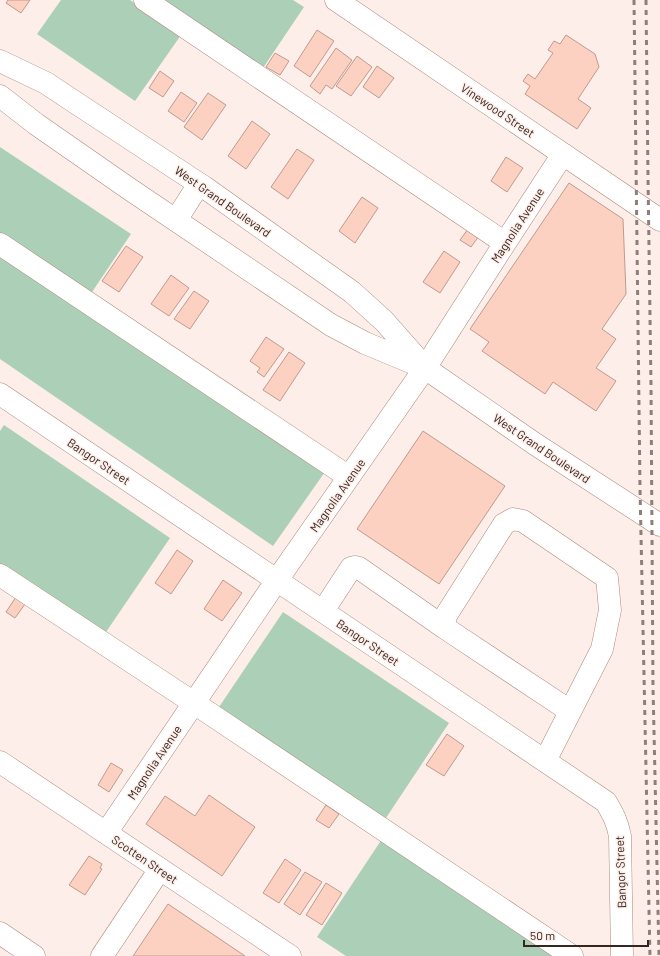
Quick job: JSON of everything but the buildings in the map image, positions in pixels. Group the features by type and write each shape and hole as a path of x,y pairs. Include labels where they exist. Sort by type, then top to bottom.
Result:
{"street":[{"path":"145,0 505,243"},
{"name":"Vinewood Street","path":"336,0 660,220"},
{"name":"West Grand Boulevard","path":"0,61 46,83 199,184 352,292 384,321 425,368"},
{"name":"West Grand Boulevard","path":"0,96 36,124 128,188 331,325 365,343 425,368 535,444 660,525"},
{"name":"Magnolia Avenue","path":"106,833 277,580 425,368 564,154"},
{"path":"176,220 199,184"},
{"path":"0,244 349,477"},
{"name":"Bangor Street","path":"0,394 606,802 614,816 620,836 622,956"},
{"path":"445,628 445,617 504,524 513,519 524,521 607,578 610,610 602,649 545,761"},
{"path":"323,611 351,568 359,568 445,628 570,711"},
{"path":"0,575 572,956"},
{"name":"Scotten Street","path":"0,762 290,956"},
{"path":"102,956 160,869"},
{"path":"0,933 34,956"}],"green space":[{"path":"61,0 130,0 181,35 135,101 37,34"},
{"path":"155,0 293,0 304,7 261,71"},
{"path":"0,147 131,234 88,298 0,239"},
{"path":"0,252 327,469 273,546 0,359"},
{"path":"4,425 170,538 104,635 0,564 0,431"},
{"path":"283,612 449,723 384,821 217,710"},
{"path":"382,839 553,956 346,956 317,937"}],"railway":[{"path":"634,0 640,488 650,956"},
{"path":"646,0 653,687 659,956"}]}
